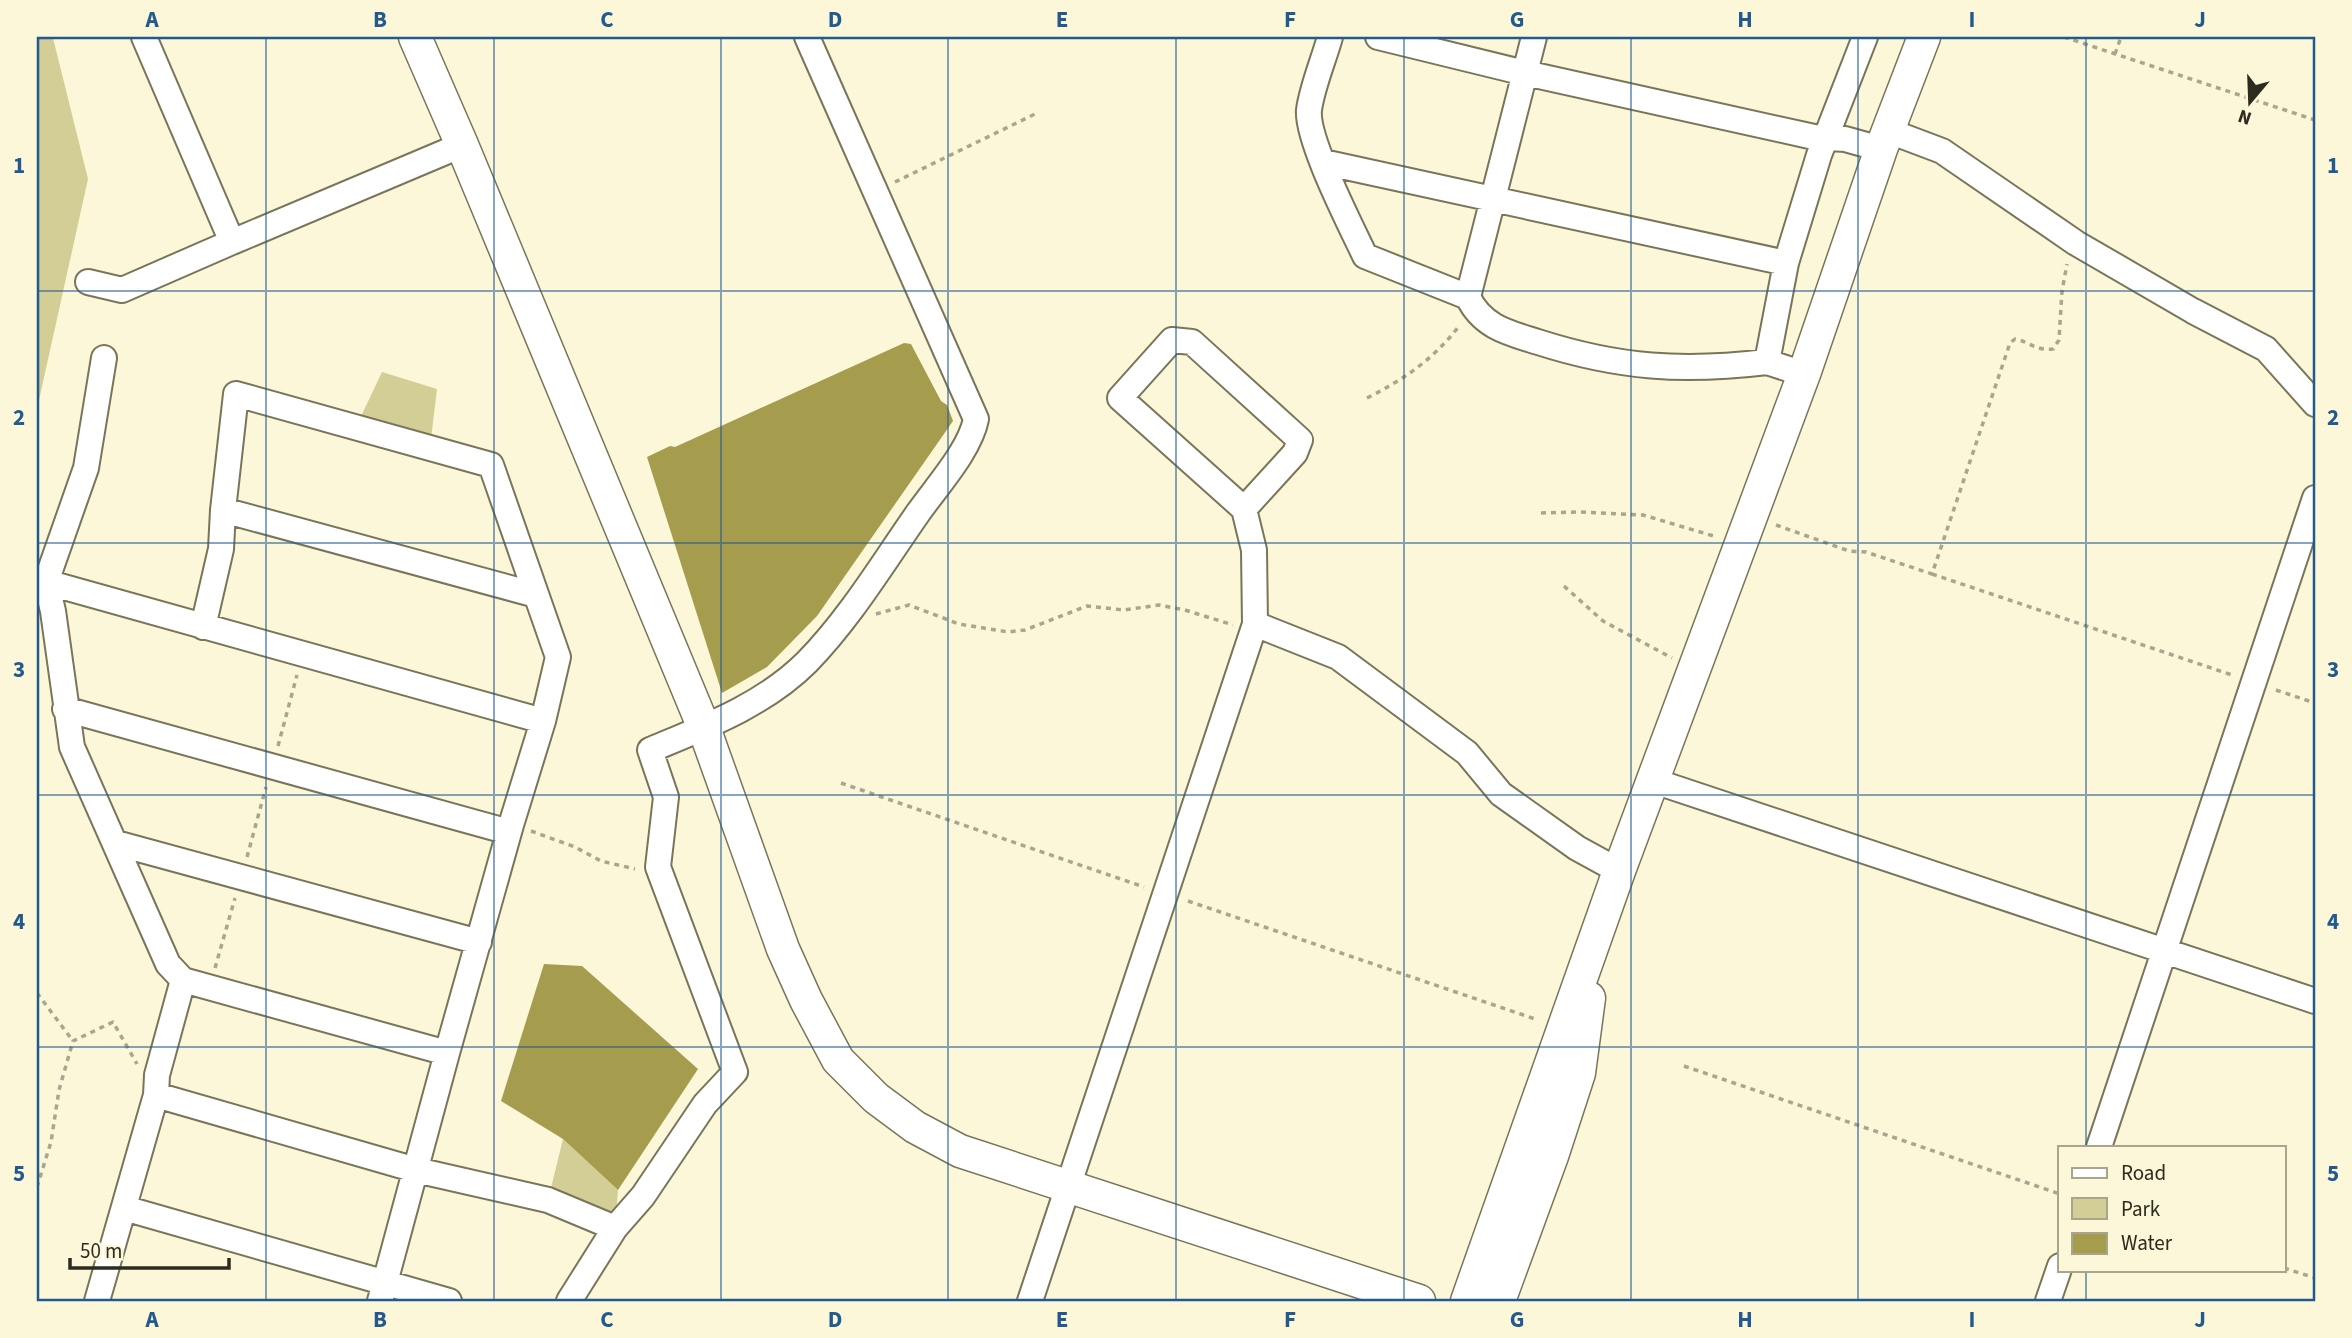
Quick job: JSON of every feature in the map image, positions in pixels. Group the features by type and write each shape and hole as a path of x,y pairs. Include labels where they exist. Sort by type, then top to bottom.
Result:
{"street":[{"path":"144,37 232,242"},
{"path":"415,37 463,145 704,728 783,949 806,1000 838,1059 876,1098 915,1127 960,1151 1419,1301"},
{"path":"569,1301 615,1228 643,1196 705,1104 736,1072 658,867 666,797 650,750 735,714 806,663 842,620 973,433 976,418 807,37"},
{"path":"1330,37 1309,111 1314,138 1323,162 1364,256 1470,302 1494,328 1572,352 1612,362 1670,368 1716,369 1767,362 1804,374"},
{"path":"1378,37 1525,73 1814,137 1885,140 1942,151 2076,243 2193,311 2266,349 2315,404"},
{"path":"1470,302 1534,37"},
{"path":"1767,362 1786,263 1819,155 1865,37"},
{"path":"1467,1301 1616,881 1804,374 1885,140 1924,37"},
{"path":"88,282 122,290 463,145"},
{"path":"1323,162 1786,263"},
{"path":"1030,1301 1255,624 1254,550 1244,509 1120,398 1172,340 1192,342 1300,440 1294,453 1244,509"},
{"path":"104,358 86,468 46,582 53,611 72,747 168,964 183,980 447,1053"},
{"path":"203,627 221,549 236,394 491,465 558,656 543,721 447,1053 383,1293"},
{"path":"2099,1146 2315,498"},
{"path":"223,510 536,594"},
{"path":"46,582 543,721"},
{"path":"1255,624 1338,657 1466,753 1502,793 1577,848 1616,881"},
{"path":"65,709 510,828"},
{"path":"1654,781 2315,1001"},
{"path":"116,843 479,942"},
{"path":"1499,1301 1579,1073 1590,989 1616,881"},
{"path":"97,1301 183,980"},
{"path":"156,1085 416,1170 548,1200 615,1228"},
{"path":"124,1208 383,1293 449,1301"},
{"path":"2048,1301 2058,1272"}],"path":[{"path":"2064,37 2315,120"},
{"path":"2115,54 2121,37"},
{"path":"875,191 1035,114"},
{"path":"1932,574 2010,343 2015,339 2021,340 2042,350 2053,349 2059,341 2062,291 2068,261 2076,243"},
{"path":"1367,398 1398,382 1424,363 1441,347 1470,302"},
{"path":"1541,513 1643,514 1866,552 2315,703"},
{"path":"1564,586 1613,628 1695,670"},
{"path":"842,620 855,621 909,605 959,624 1008,632 1025,630 1087,606 1124,610 1159,605 1239,627 1255,624"},
{"path":"209,987 303,653"},
{"path":"841,783 1564,1029"},
{"path":"510,828 555,838 614,865 634,869 658,867"},
{"path":"37,993 72,1041"},
{"path":"72,1041 113,1022 136,1064 156,1085"},
{"path":"37,1187 51,1142 59,1090 72,1041"},
{"path":"1684,1066 2058,1193"},
{"path":"2286,1269 2315,1278"}],"green space":[{"path":"37,37 53,38 88,179 37,409"},
{"path":"382,372 437,389 430,447 355,429"},
{"path":"563,1139 618,1190 615,1228 548,1200"}],"water":[{"path":"904,343 911,344 941,401 947,405 953,421 817,616 767,667 722,693 647,457 670,446 675,447"},
{"path":"544,964 582,966 698,1069 618,1190 563,1139 501,1101"}]}
